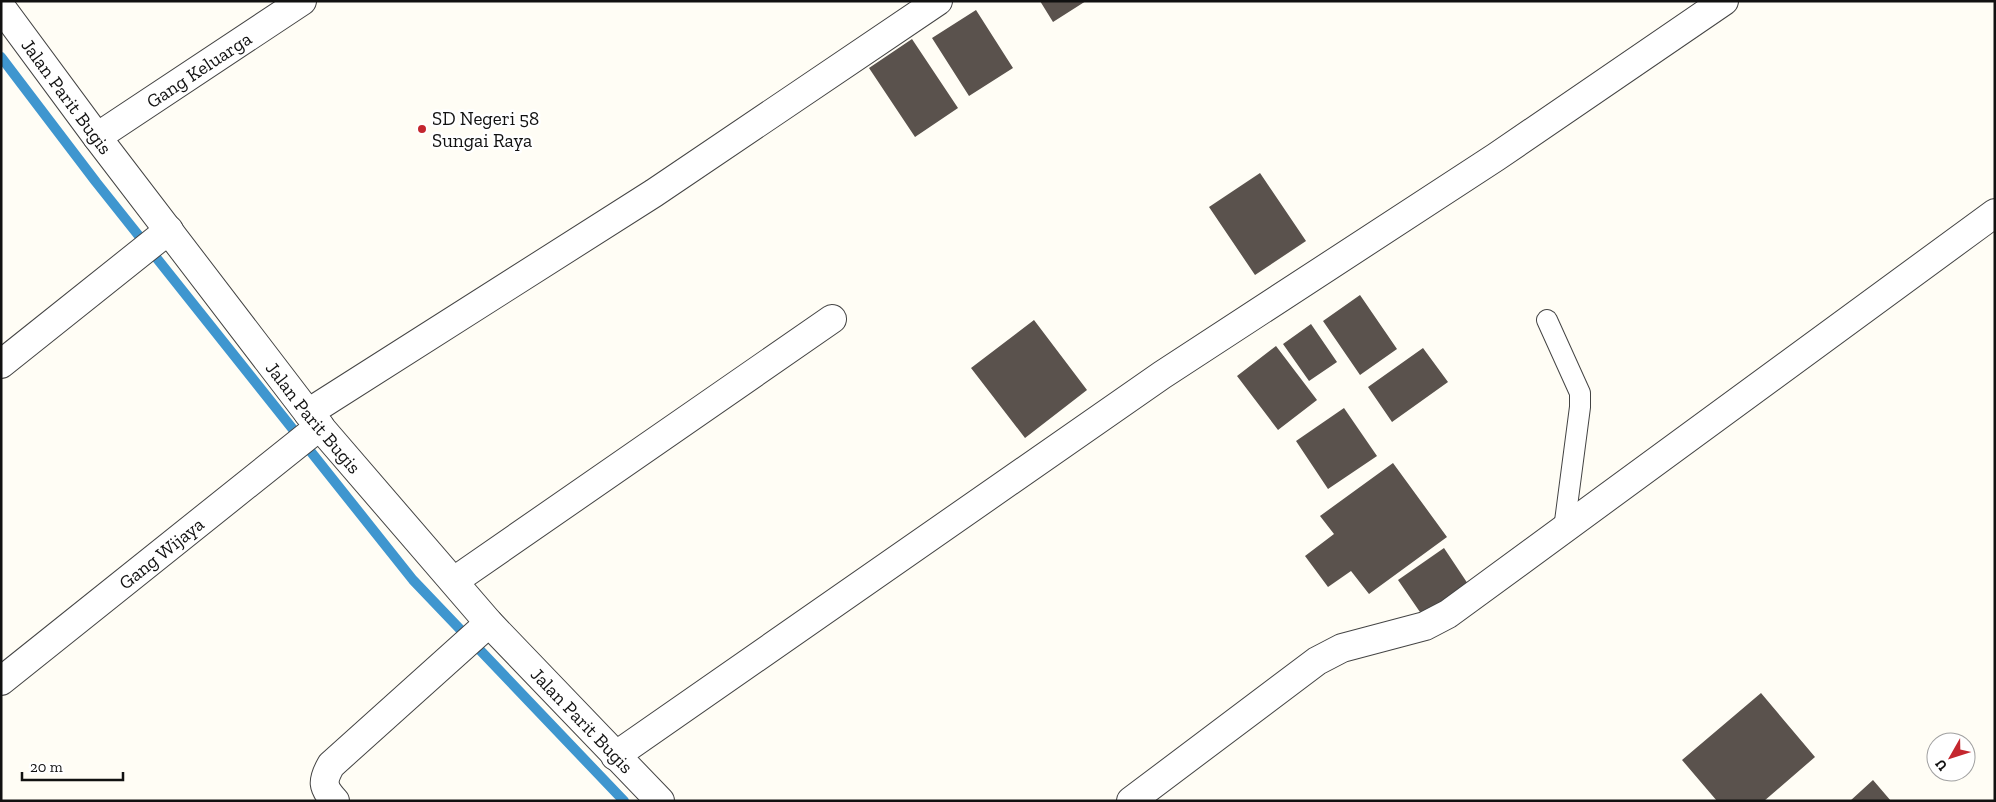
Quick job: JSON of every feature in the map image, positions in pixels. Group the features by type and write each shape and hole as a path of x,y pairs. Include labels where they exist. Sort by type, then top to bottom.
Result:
{"street":[{"name":"Gang Keluarga","path":"97,137 302,1"},
{"name":"Gang Wijaya","path":"1,681 314,419 938,1"},
{"path":"615,756 1162,375 1488,163 1724,1"},
{"name":"Jalan Parit Bugis","path":"1,7 97,137 314,419 454,580 488,622 660,801"},
{"path":"1131,801 1317,661 1342,648 1425,626 1448,614 1995,213"},
{"path":"1,364 169,230"},
{"path":"454,580 832,318"},
{"path":"335,801 326,791 324,778 331,765 488,622"}],"lane":[{"path":"1547,320 1580,393 1580,407 1564,529"}],"building":[{"path":"1040,1 1086,1 1053,22"},
{"path":"976,10 1013,68 969,96 932,38"},
{"path":"912,39 958,108 915,137 869,68"},
{"path":"1260,173 1306,241 1255,275 1209,207"},
{"path":"1360,295 1397,349 1360,375 1323,321"},
{"path":"1034,320 1087,390 1025,438 971,368"},
{"path":"1311,324 1337,362 1309,381 1283,344"},
{"path":"1276,346 1317,400 1278,430 1237,376"},
{"path":"1423,348 1448,382 1392,422 1368,387"},
{"path":"1344,408 1377,456 1328,489 1296,441"},
{"path":"1393,463 1447,537 1369,594 1351,571 1328,587 1305,556 1334,534 1320,516"},
{"path":"1444,548 1468,584 1422,615 1398,580"},
{"path":"1761,693 1815,757 1764,801 1717,801 1682,760"},
{"path":"1873,780 1891,801 1850,801"}],"waterway":[{"path":"1,57 96,182 413,580 624,801"}],"place":[{"name":"SD Negeri 58 Sungai Raya","path":"422,129"}]}
